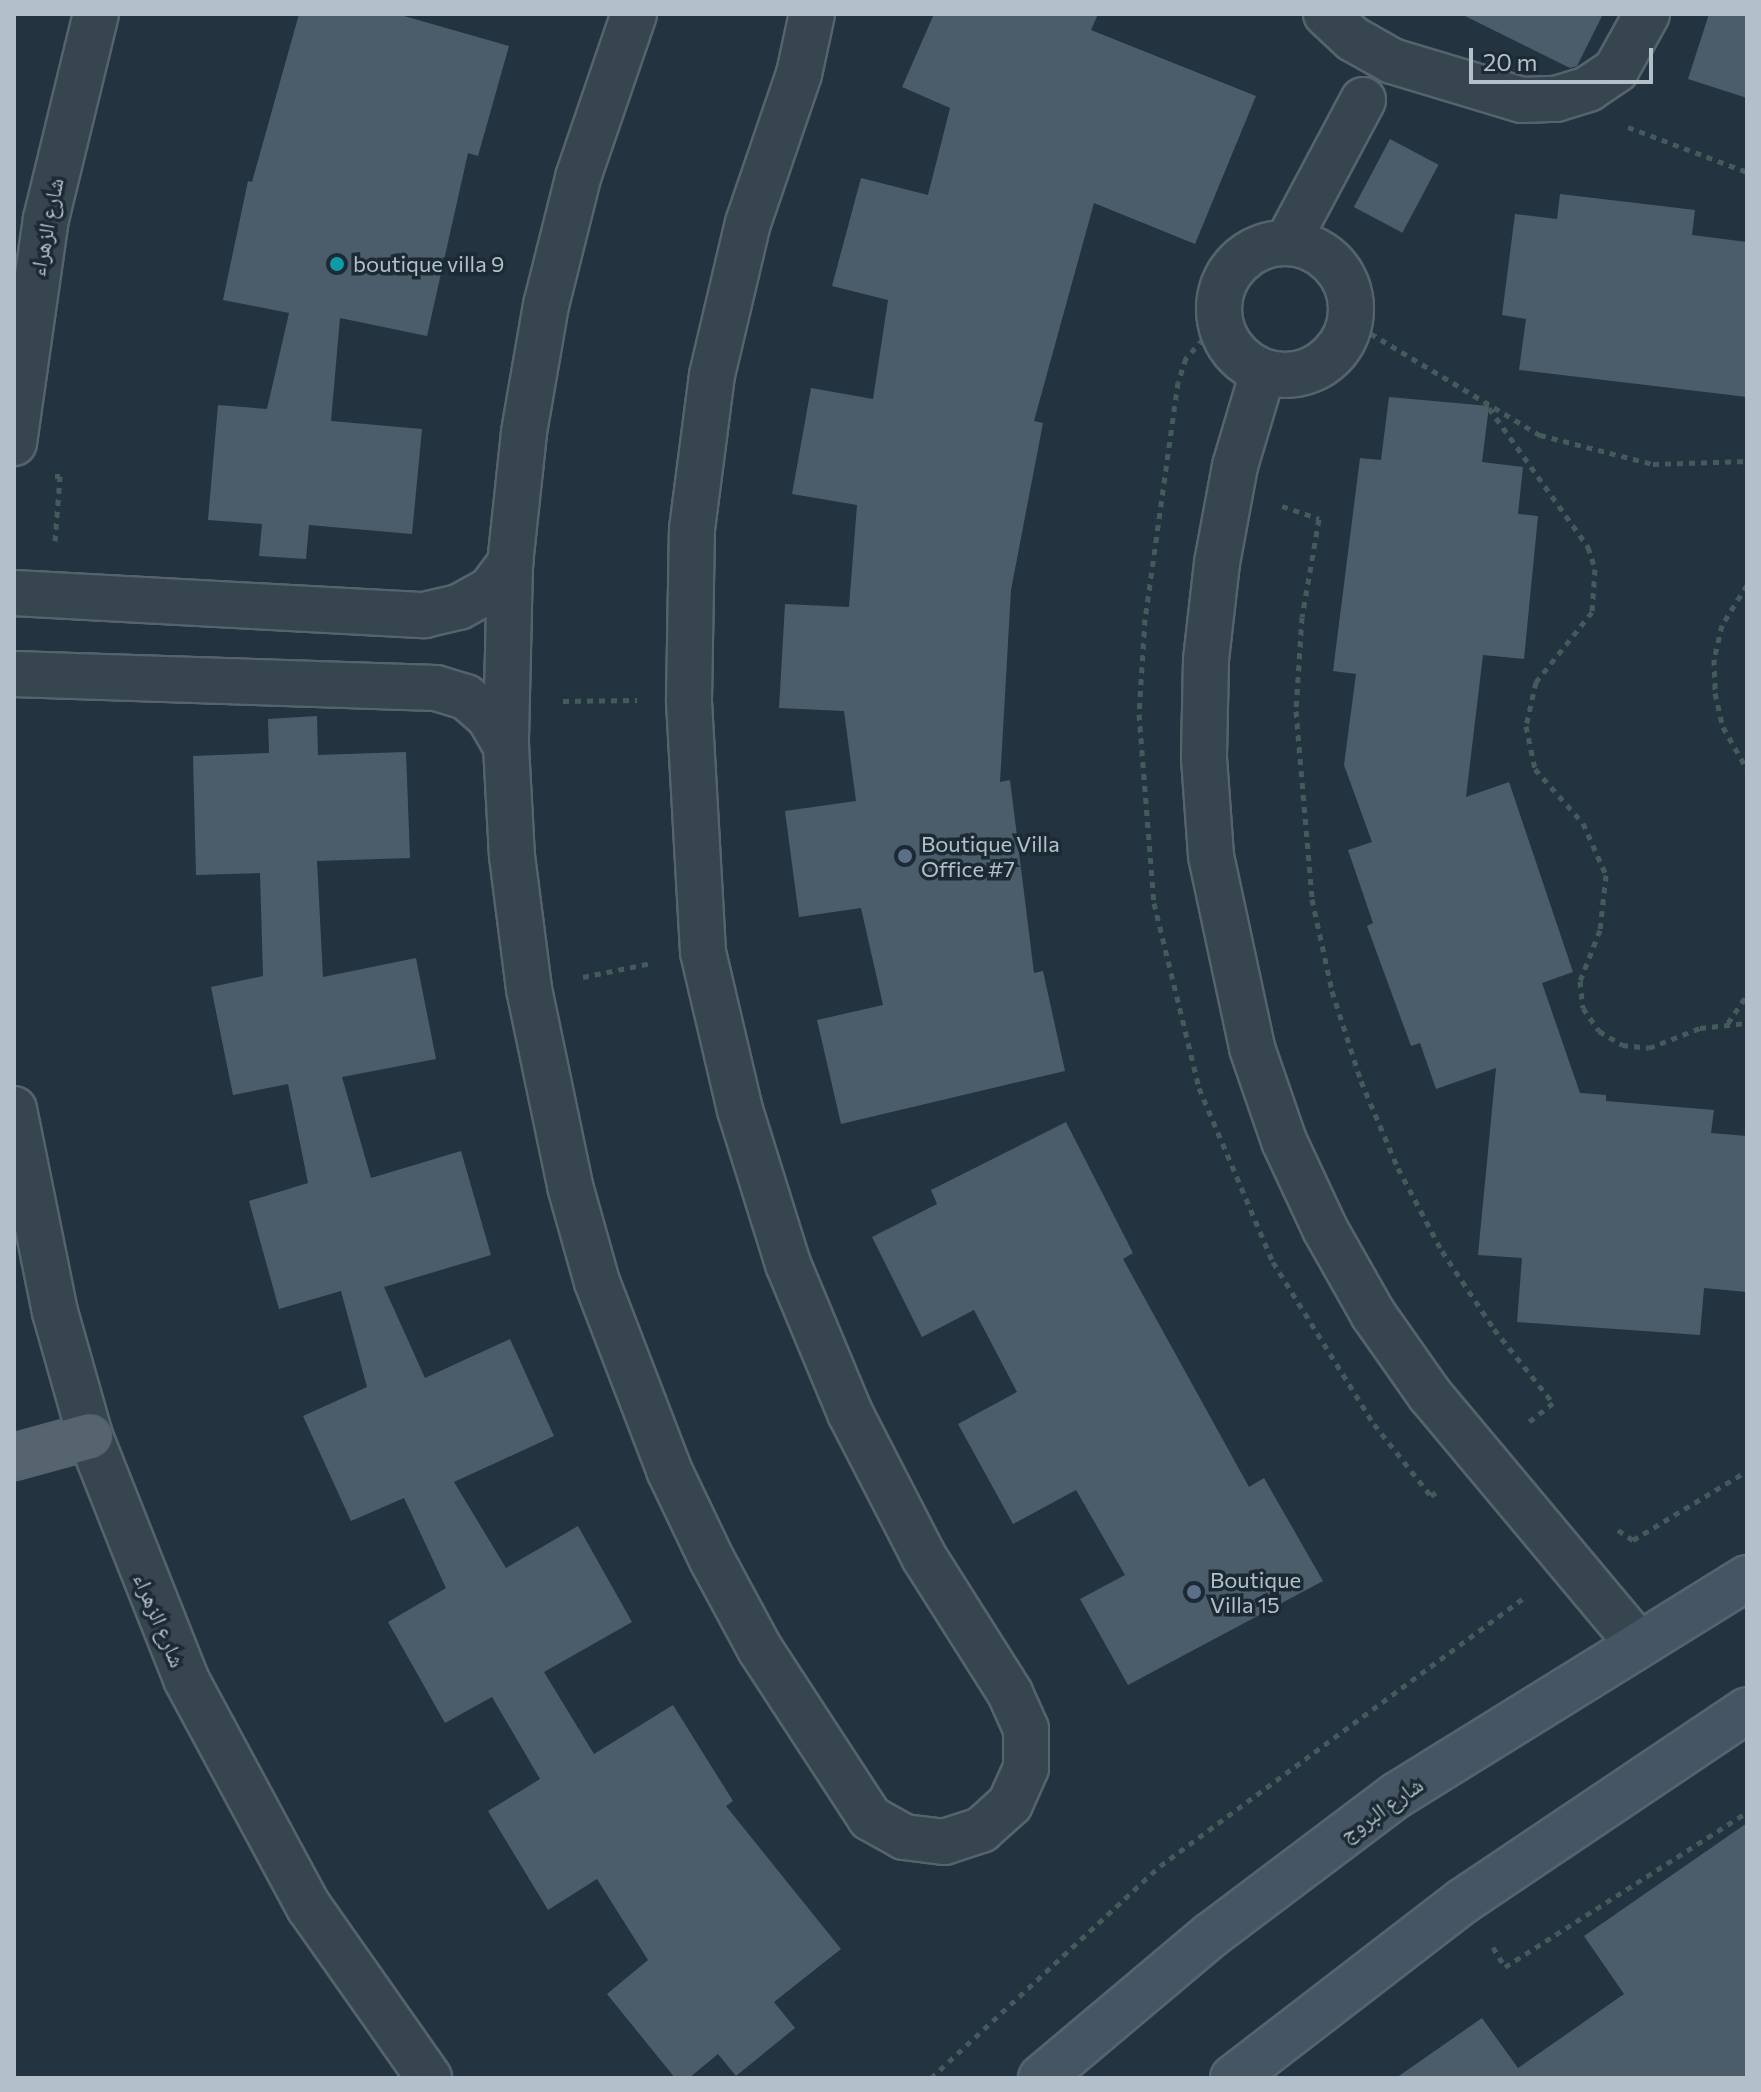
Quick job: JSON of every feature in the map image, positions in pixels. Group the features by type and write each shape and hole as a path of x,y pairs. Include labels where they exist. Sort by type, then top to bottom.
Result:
{"main road":[{"path":"14,1457 90,1436"}],"street":[{"name":"شارع الزهراء","path":"14,443 46,219 96,14"},
{"path":"634,14 578,178 546,305 524,433 510,563 506,746 512,856 529,989 566,1172 597,1282 669,1470 712,1560 760,1649 870,1818 904,1837 944,1842 981,1830 1010,1804 1026,1768 1026,1729 1010,1693 924,1557 850,1413 788,1264 740,1110 703,952 689,699 692,529 712,375 748,223 799,74 812,14"},
{"path":"1326,14 1353,39 1392,61 1522,100 1556,99 1588,89 1616,70 1647,14"},
{"path":"1287,243 1363,100"},
{"path":"1287,243 1329,259 1343,277 1350,321 1342,343 1308,371 1286,376 1263,372 1242,361 1219,321 1219,297 1227,275 1243,258 1287,243"},
{"path":"1263,372 1235,466 1206,660 1204,758 1211,856 1227,952 1275,1114 1325,1229 1373,1314 1482,1457 1638,1644"},
{"path":"14,593 424,615 459,607 490,590 510,563"},
{"path":"14,674 436,688 466,697 489,717 506,746"},
{"name":"شارع الزهراء","path":"14,1109 55,1312 90,1436 180,1665 244,1795 309,1907 429,2078"},
{"name":"شارع البروج","path":"1041,2078 1211,1935 1397,1795 1747,1578"},
{"path":"1233,2078 1463,1901 1747,1710"}],"path":[{"path":"1556,99 1747,172"},
{"path":"1219,321 1186,358 1178,382 1145,619 1139,714 1143,809 1154,903 1173,996 1205,1102 1260,1233 1321,1344 1374,1424 1431,1496 1553,1403 1494,1329 1442,1251 1367,1096 1332,991 1312,899 1296,711 1302,617 1319,519 1270,502"},
{"path":"1350,321 1489,408 1540,435 1595,453 1653,464 1747,461"},
{"path":"1489,408 1588,547 1595,569 1592,612 1536,682 1526,726 1535,769 1583,823 1606,875 1600,930 1580,981 1583,1008 1610,1038 1649,1048 1728,1023 1747,1023"},
{"path":"1747,585 1722,625 1714,659 1715,693 1723,727 1747,769"},
{"path":"506,702 689,699"},
{"path":"529,989 703,952"},
{"path":"1728,1023 1747,995"},
{"path":"1609,1524 1633,1540 1747,1471"},
{"path":"931,2078 1160,1866 1526,1600 1519,1589"},
{"path":"1463,1901 1505,1967 1747,1812"}],"building":[{"path":"299,14 397,14 509,46 478,156 468,153 427,336 340,318 331,421 422,429 412,534 309,525 306,559 259,556 262,524 208,520 218,405 267,409 289,313 223,300 248,181 252,182"},
{"path":"934,14 1098,14 1091,30 1256,96 1195,244 1094,203 1034,421 1043,423 1011,590 1000,782 1010,780 1034,973 1043,971 1065,1071 841,1124 817,1020 883,1005 861,908 799,917 785,811 856,801 844,711 779,708 785,604 849,607 857,505 792,494 811,388 873,399 888,300 832,286 861,178 928,195 950,108 902,87"},
{"path":"1461,14 1603,14 1577,66 1570,68"},
{"path":"1709,14 1747,14 1747,98 1688,79"},
{"path":"1390,139 1439,165 1402,233 1354,207"},
{"path":"1560,194 1695,210 1692,235 1747,242 1747,397 1519,370 1526,319 1502,315 1515,214 1557,219"},
{"path":"1389,397 1489,406 1482,462 1523,467 1518,514 1538,516 1524,659 1483,655 1466,797 1509,782 1573,972 1542,983 1580,1093 1606,1095 1606,1101 1714,1110 1711,1133 1747,1136 1747,1292 1704,1288 1700,1335 1517,1322 1522,1258 1478,1255 1496,1068 1436,1089 1420,1043 1411,1046 1367,926 1373,923 1348,850 1372,842 1344,765 1356,674 1333,671 1360,458 1381,460"},
{"path":"317,716 318,755 406,752 410,858 317,861 323,977 416,958 436,1059 342,1077 371,1178 461,1151 491,1255 384,1287 425,1378 510,1339 554,1436 454,1482 506,1568 578,1526 632,1622 544,1672 594,1754 673,1705 733,1801 726,1806 841,1949 774,2002 795,2028 736,2076 718,2054 689,2078 675,2078 607,1994 648,1960 597,1879 548,1910 488,1811 540,1779 492,1697 445,1723 388,1622 446,1588 404,1498 351,1521 303,1416 367,1387 341,1291 279,1309 249,1201 308,1183 288,1084 233,1095 211,987 263,976 260,873 196,875 193,756 269,753 268,719"},
{"path":"1066,1122 1133,1253 1123,1259 1249,1487 1264,1478 1323,1581 1128,1685 1080,1599 1125,1575 1076,1490 1013,1524 958,1424 1017,1392 974,1310 922,1337 872,1237 937,1204 931,1190"},
{"path":"1747,1823 1747,2078 1396,2078 1482,2018 1518,2068 1624,1994 1584,1936"}],"place":[{"name":"boutique villa 9","path":"337,264"},
{"name":"Boutique Villa Office #7","path":"905,856"},
{"name":"Boutique Villa 15","path":"1194,1592"}]}
